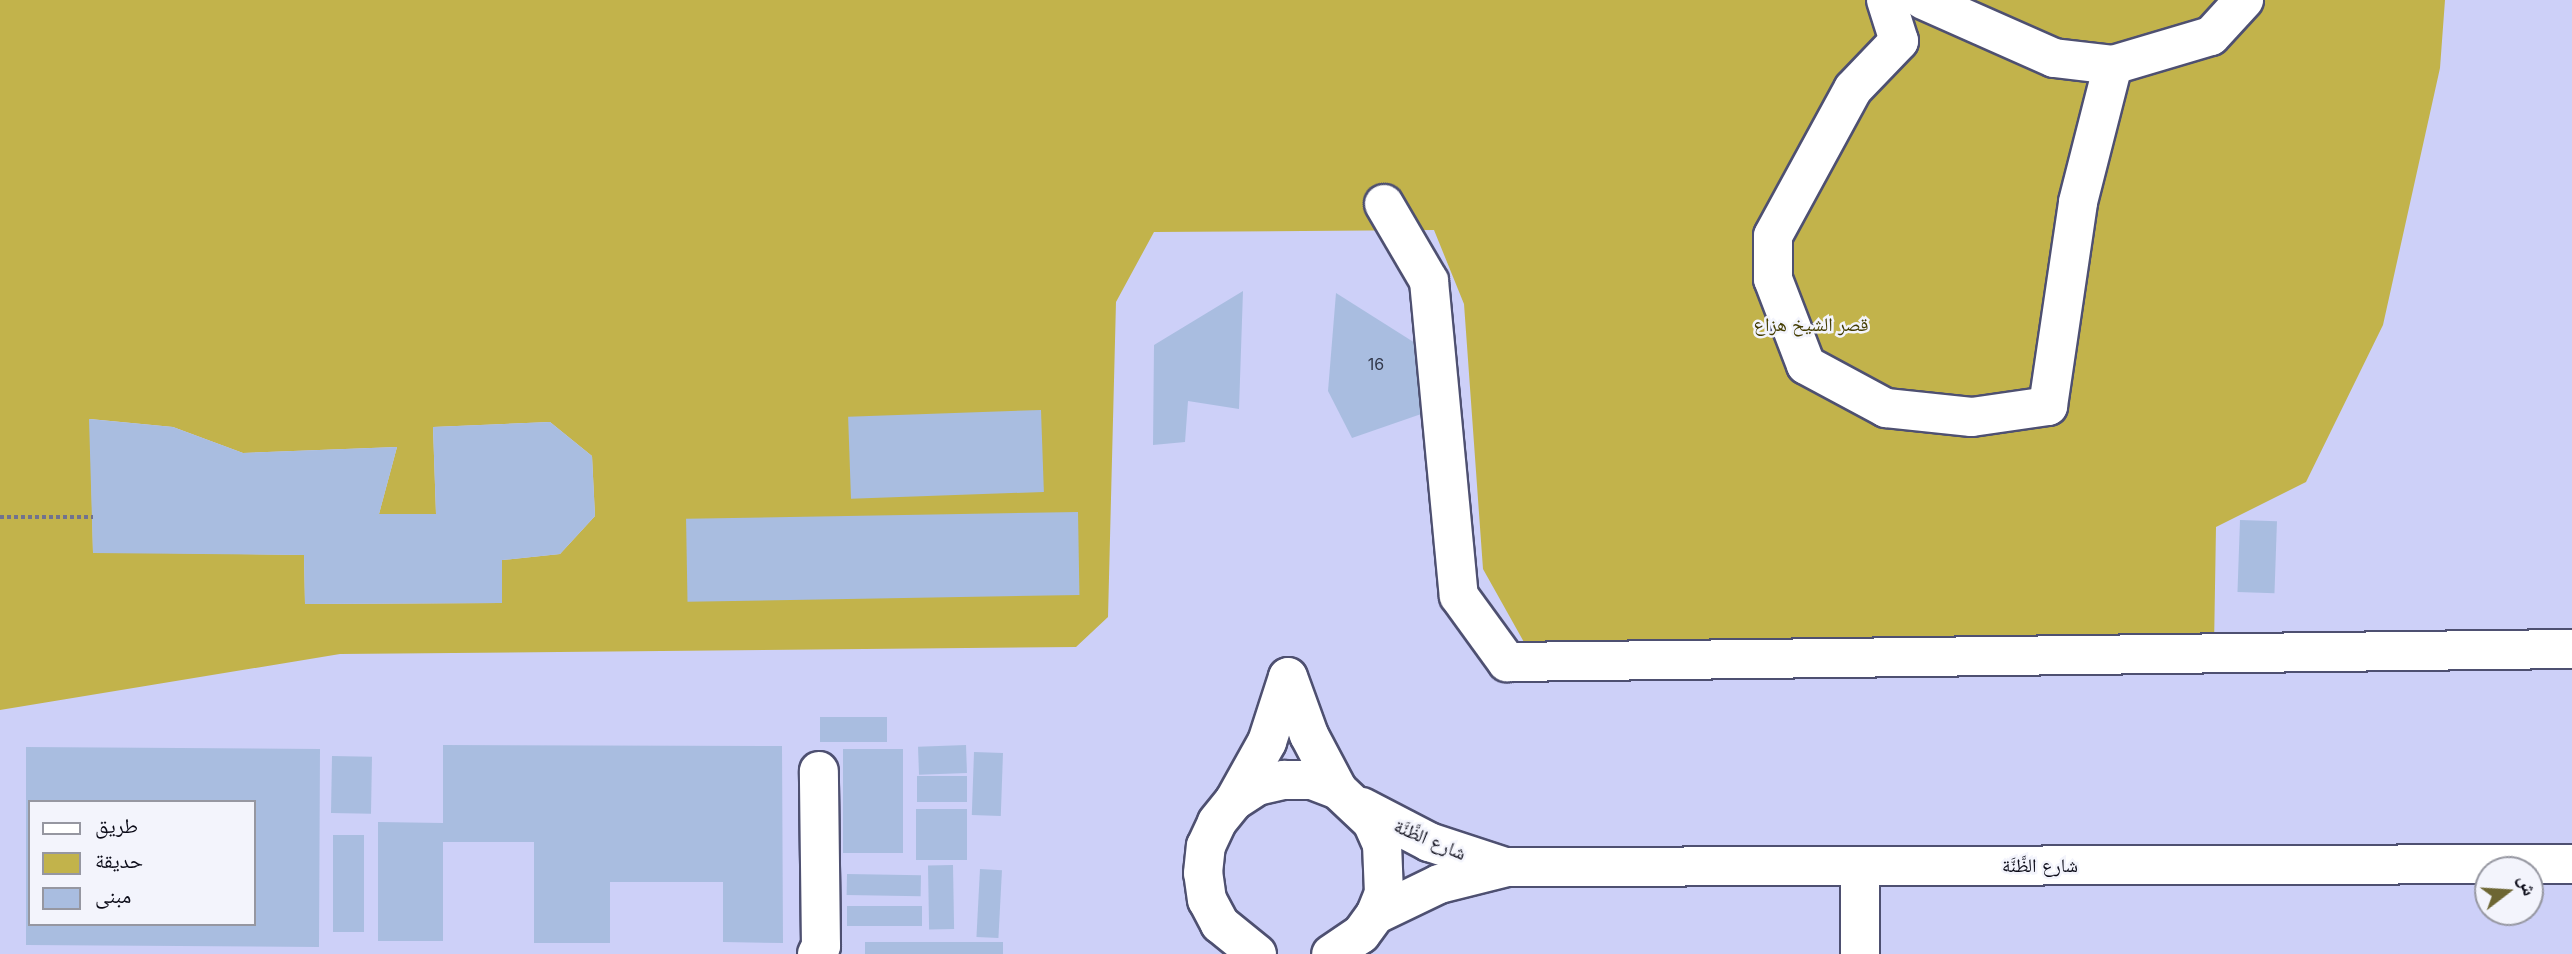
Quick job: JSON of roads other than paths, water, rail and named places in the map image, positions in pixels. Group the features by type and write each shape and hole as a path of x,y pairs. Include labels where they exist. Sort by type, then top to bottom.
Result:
{"street":[{"path":"1886,0 1899,41 1853,89 1773,236 1773,279 1806,365 1886,408 1972,417 2048,406 2078,202 2113,65"},
{"path":"1923,0 2054,58 2113,65 2211,36 2244,0"},
{"path":"1384,204 1429,281 1459,596 1507,662 2572,649"},
{"path":"1247,950 1213,912 1203,873 1206,846 1217,822 1234,801 1267,742 1288,677 1309,735 1347,797 1372,822 1382,844 1384,893 1375,915 1338,952"},
{"path":"817,954 821,946 819,771"},
{"name":"شارع الظَّنَّة","path":"1234,801 1257,786 1284,780 1312,780 1429,842 1507,867"},
{"name":"شارع الظَّنَّة","path":"1375,915 1439,884 1507,867 2572,864"},
{"path":"1860,867 1860,954"}],"park label":[{"name":"قصر الشيخ هزاع","path":"1811,325"}]}
